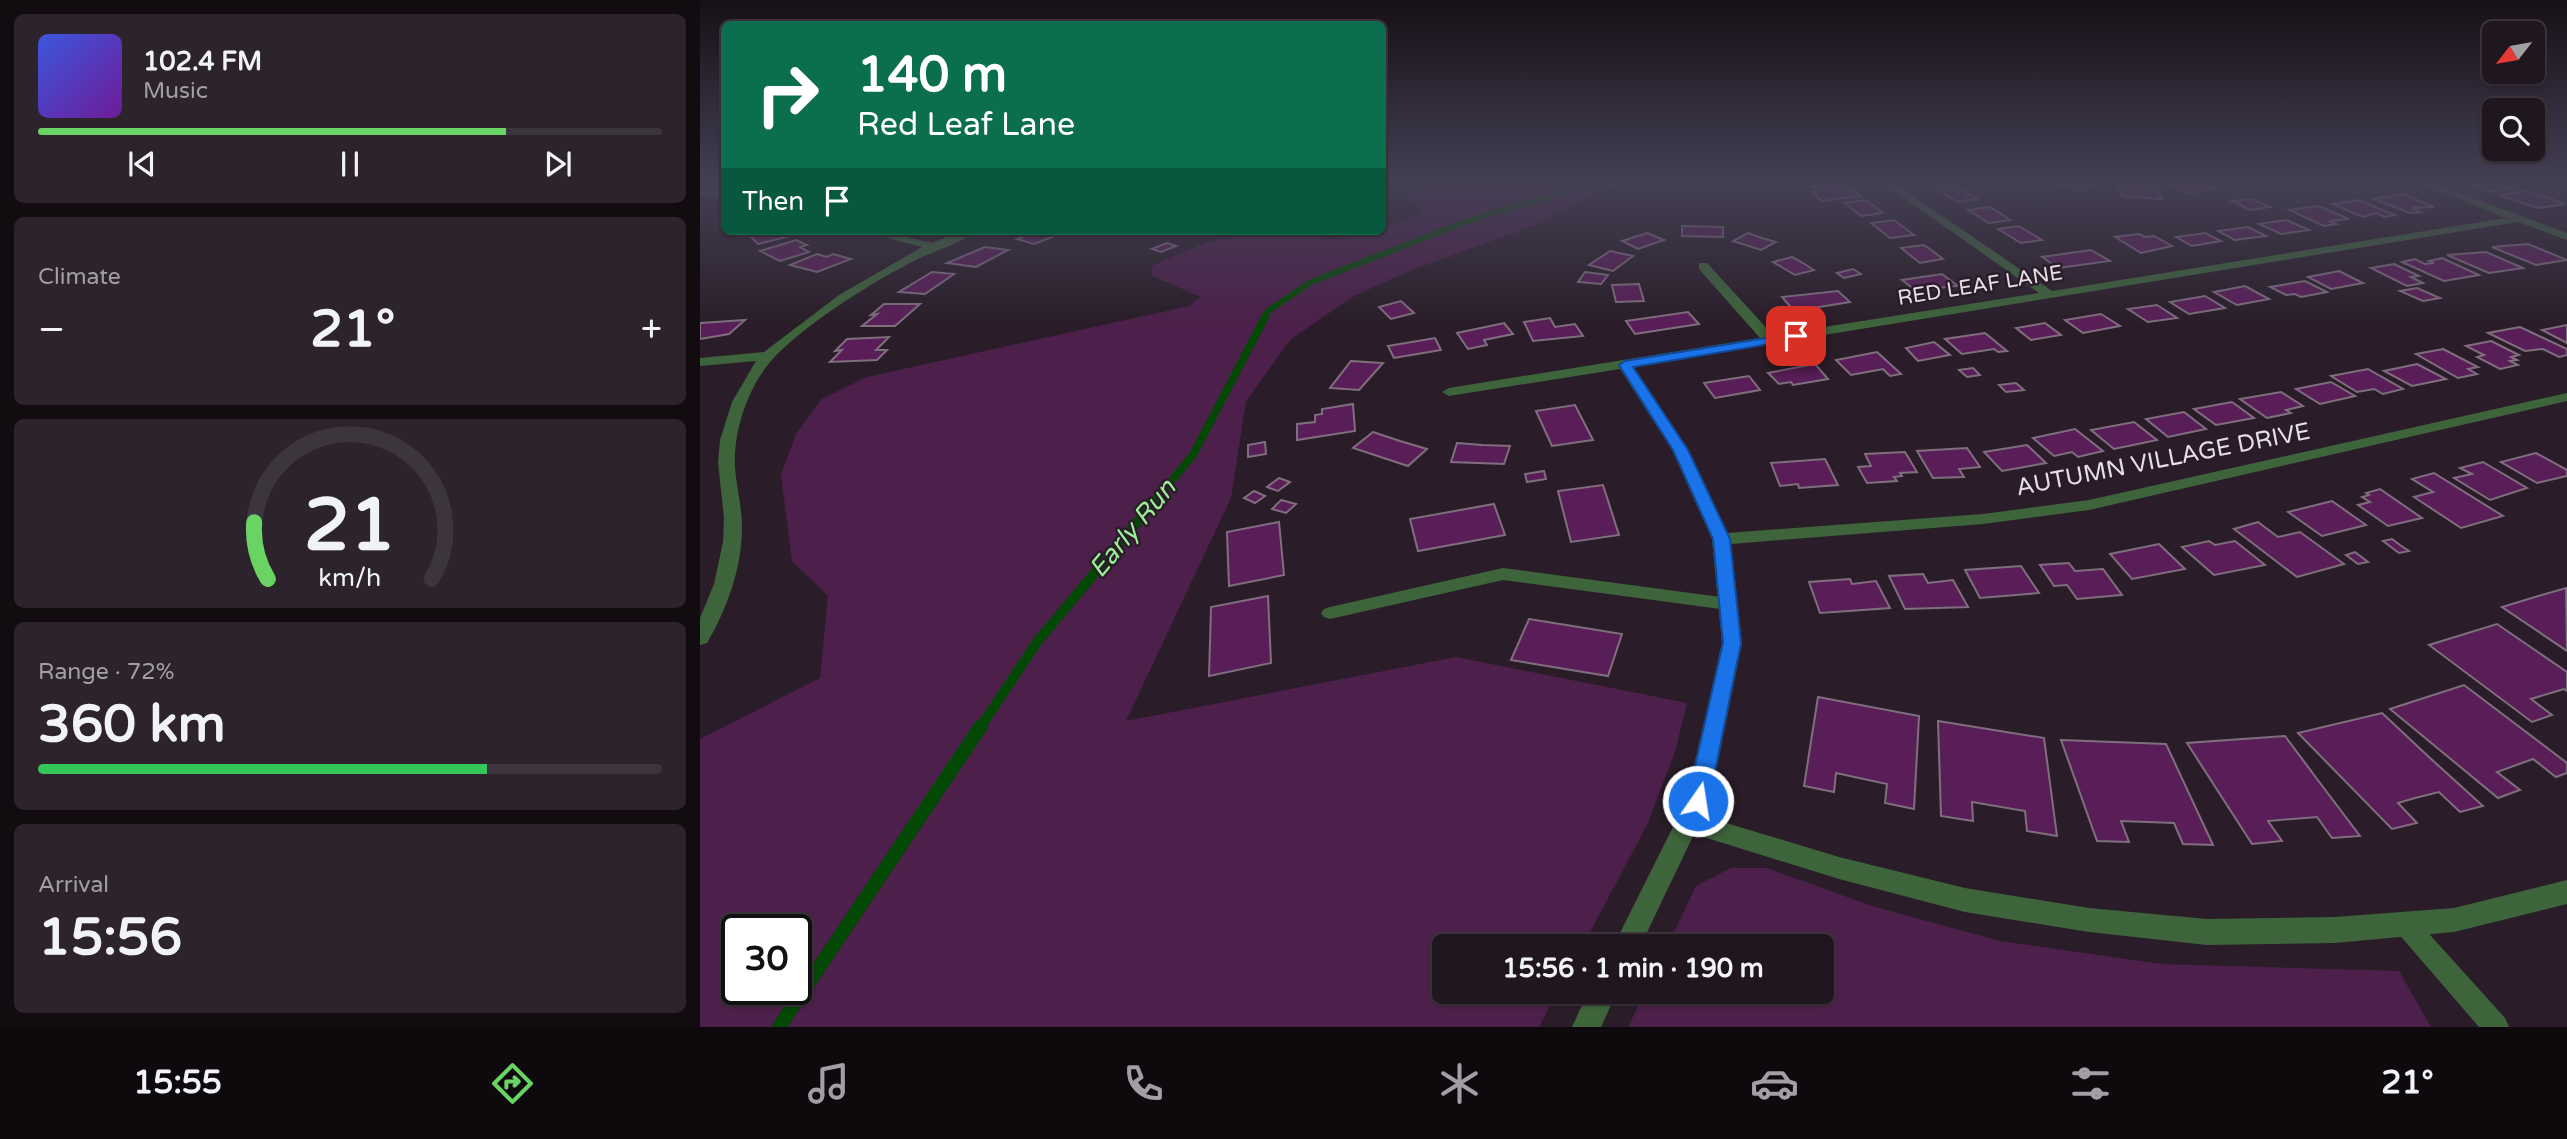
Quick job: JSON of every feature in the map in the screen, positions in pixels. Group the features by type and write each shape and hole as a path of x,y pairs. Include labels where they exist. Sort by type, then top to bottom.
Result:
{"street":[{"path":"1954,229 2050,295"},
{"name":"RED LEAF LANE","path":"1449,392 2457,229"},
{"path":"2545,229 2567,237"},
{"path":"884,235 931,246"},
{"path":"700,638 715,610 729,573 733,527 727,455 730,429 748,386 768,355 846,294 931,246 960,235"},
{"path":"1703,266 1770,340"},
{"path":"700,362 768,355"},
{"path":"1625,365 1680,450 1721,539 1732,643 1726,681 1698,801 1632,934"},
{"name":"AUTUMN VILLAGE DRIVE","path":"1721,539 1983,519 2089,505 2567,397"},
{"path":"1688,822 1839,868 1965,900 2089,920 2207,932 2335,930 2454,920 2567,892"},
{"path":"1586,1027 1597,1004"}],"lane":[{"path":"1330,613 1503,574 1728,604"},
{"path":"2405,924 2496,1027"}],"shaded area":[{"path":"1386,229 1524,229 1409,271 1354,296 1291,339 1246,401 1231,498 1126,721 1456,657 1687,703 1675,752 1647,825 1589,934 1432,934 1432,1004 1551,1004 1539,1027 700,1027 700,739 820,678 828,596 792,561 781,475 796,434 822,399 867,377 1189,306 1201,297 1152,276 1152,266 1201,245 1234,235 1309,235 1334,238 1386,235"},
{"path":"1731,868 1767,868 1872,906 2000,941 2161,964 2399,971 2431,1027 1628,1027 1639,1004 1834,1004 1834,934 1673,934 1696,886"}],"building":[{"path":"1682,229 1723,229 1723,237 1682,236"},
{"path":"1879,229 1906,229 1914,235 1890,238"},
{"path":"1998,229 2024,229 2042,240 2021,243"},
{"path":"2252,229 2266,236 2235,240 2218,231"},
{"path":"2270,229 2309,230 2281,234"},
{"path":"1647,233 1664,240 1638,249 1622,241"},
{"path":"1748,233 1776,242 1761,250 1733,241"},
{"path":"2205,233 2221,241 2192,246 2176,237"},
{"path":"2139,234 2145,237 2154,236 2172,246 2141,253 2115,237"},
{"path":"749,235 790,236 758,244"},
{"path":"1028,235 1058,235 1034,244 1017,239"},
{"path":"796,240 807,245 800,247 809,252 780,261 760,251"},
{"path":"1167,243 1176,246 1161,252 1152,249"},
{"path":"2528,244 2567,260 2536,265 2492,247"},
{"path":"1924,245 1943,259 1920,263 1901,248"},
{"path":"985,247 1008,250 976,267 947,263"},
{"path":"2091,250 2110,261 2058,268 2042,257"},
{"path":"1610,251 1633,256 1613,271 1589,265"},
{"path":"2486,252 2523,268 2489,273 2447,255"},
{"path":"817,254 827,257 833,254 851,259 817,272 790,265"},
{"path":"1792,257 1814,270 1795,275 1773,262"},
{"path":"2442,258 2479,275 2444,281 2402,262 2415,259 2425,264"},
{"path":"2394,264 2419,276 2411,277 2423,283 2407,286 2371,268"},
{"path":"1853,269 1861,274 1844,278 1837,273"},
{"path":"2339,271 2363,283 2331,289 2308,277"},
{"path":"932,272 954,274 925,294 899,292"},
{"path":"1585,272 1608,275 1601,284 1578,282"},
{"path":"1942,274 1958,286 1915,290 1902,280"},
{"path":"2305,281 2327,292 2301,297 2295,294 2286,295 2270,287"},
{"path":"1639,284 1644,301 1616,302 1612,285"},
{"path":"2245,286 2269,299 2237,305 2214,292"},
{"path":"2417,288 2440,298 2423,301 2400,291"},
{"path":"1838,291 1850,302 1794,311 1782,297"},
{"path":"2205,296 2225,308 2189,314 2170,302"},
{"path":"1401,301 1414,313 1391,319 1379,307"},
{"path":"884,304 920,304 895,326 862,326 877,314 871,315"},
{"path":"2157,305 2177,318 2148,322 2128,309"},
{"path":"1688,312 1699,324 1635,334 1626,321"},
{"path":"2101,314 2120,326 2083,333 2065,320"},
{"path":"1550,318 1555,327 1575,324 1583,336 1533,341 1524,322"},
{"path":"745,320 729,334 700,339 700,323"},
{"path":"1504,323 1513,334 1484,340 1487,345 1468,349 1457,333"},
{"path":"2045,323 2061,335 2031,340 2016,328"},
{"path":"2567,325 2567,343 2542,330"},
{"path":"2520,327 2567,349 2567,355 2559,357 2543,349 2525,351 2488,333"},
{"path":"1985,333 2007,351 1998,352 1994,349 1962,354 1945,339"},
{"path":"889,337 876,350 887,350 877,360 830,362 842,350 835,351 847,339"},
{"path":"1435,338 1441,350 1394,358 1388,346"},
{"path":"2491,341 2519,355 2511,357 2517,360 2510,361 2518,365 2500,369 2477,357 2484,355 2466,346"},
{"path":"1934,342 1950,355 1918,361 1906,348"},
{"path":"2443,349 2478,367 2468,369 2477,374 2458,378 2416,354"},
{"path":"1877,352 1901,374 1890,376 1883,369 1851,375 1836,360"},
{"path":"1351,361 1383,363 1359,390 1330,388"},
{"path":"1815,364 1828,379 1793,385 1791,382 1779,384 1768,373"},
{"path":"2417,364 2446,379 2412,386 2384,371"},
{"path":"1973,368 1980,375 1967,377 1959,370"},
{"path":"2368,369 2403,389 2383,394 2374,389 2357,392 2331,376"},
{"path":"1749,376 1760,390 1715,398 1704,383"},
{"path":"2331,382 2355,396 2320,404 2296,389"},
{"path":"2016,383 2024,390 2006,392 1999,385"},
{"path":"2281,392 2303,406 2286,410 2291,413 2267,418 2240,399"},
{"path":"2232,402 2254,418 2216,425 2194,409"},
{"path":"1353,404 1355,431 1297,440 1297,424 1315,422 1315,415 1322,414 1322,409"},
{"path":"1575,405 1593,440 1552,446 1536,411"},
{"path":"2184,412 2206,429 2168,437 2146,419"},
{"path":"2134,422 2157,440 2114,449 2091,430"},
{"path":"2075,429 2103,451 2078,457 2072,452 2054,456 2033,438"},
{"path":"1373,432 1427,449 1408,466 1353,448"},
{"path":"1265,442 1266,454 1248,457 1248,445"},
{"path":"1457,443 1510,446 1504,464 1451,462"},
{"path":"2027,445 2046,463 2002,471 1984,452"},
{"path":"1967,448 1980,467 1959,469 1964,477 1933,478 1917,451"},
{"path":"1905,452 1917,472 1900,473 1902,476 1894,477 1897,481 1867,483 1858,467 1871,466 1865,454"},
{"path":"2536,453 2567,470 2567,476 2537,483 2501,462"},
{"path":"1825,459 1838,485 1799,488 1798,484 1780,486 1771,463"},
{"path":"2483,462 2527,488 2490,500 2454,478 2472,474 2460,468"},
{"path":"1544,471 1546,479 1527,482 1525,474"},
{"path":"2434,473 2503,516 2461,528 2414,497 2433,492 2412,479"},
{"path":"1279,478 1290,482 1278,491 1267,487"},
{"path":"1603,485 1619,535 1571,542 1558,491"},
{"path":"2380,489 2422,518 2388,526 2358,505 2370,502 2362,497 2369,495 2366,493"},
{"path":"1254,491 1265,496 1255,503 1244,498"},
{"path":"1281,500 1296,504 1286,513 1272,509"},
{"path":"2332,501 2366,525 2322,536 2288,512"},
{"path":"1494,504 1505,535 1418,551 1410,519"},
{"path":"1279,522 1284,575 1229,586 1227,532"},
{"path":"2258,522 2278,537 2300,532 2344,564 2297,577 2234,529"},
{"path":"2392,539 2409,551 2399,553 2383,541"},
{"path":"2209,541 2215,545 2235,541 2265,565 2214,575 2182,547"},
{"path":"2159,544 2185,569 2132,579 2110,554"},
{"path":"2355,552 2368,562 2358,564 2346,555"},
{"path":"2069,563 2075,571 2103,569 2122,595 2077,599 2067,585 2054,586 2040,565"},
{"path":"2021,566 2039,593 1980,598 1965,570"},
{"path":"1923,574 1928,583 1953,580 1968,607 1905,609 1889,576"},
{"path":"1850,579 1852,584 1876,581 1890,608 1820,613 1809,582"},
{"path":"2566,588 2567,651 2502,607 2535,597"},
{"path":"1268,596 1271,663 1209,676 1211,607"},
{"path":"1529,619 1622,634 1608,676 1511,660"},
{"path":"2497,624 2567,672 2567,691 2564,689 2531,699 2552,715 2532,722 2429,645"},
{"path":"2464,685 2567,763 2567,773 2556,777 2533,759 2497,772 2520,790 2498,798 2390,709"},
{"path":"1818,697 1919,716 1914,809 1885,803 1887,784 1836,773 1834,792 1804,786"},
{"path":"2382,713 2483,806 2460,812 2439,792 2415,798 2398,803 2417,823 2392,829 2298,733"},
{"path":"1938,721 2044,738 2057,836 2027,831 2025,811 1972,802 1973,821 1941,816"},
{"path":"2285,736 2360,836 2332,838 2317,817 2268,821 2282,841 2252,844 2187,743"},
{"path":"2061,740 2166,744 2213,845 2183,844 2174,823 2121,821 2129,842 2097,841"}],"waterway":[{"name":"Early Run","path":"1265,317 1268,311 1311,282 1448,229"},
{"name":"Early Run","path":"1158,497 1193,455 1265,317"},
{"name":"Early Run","path":"980,728 1037,642 1160,495"},
{"name":"Early Run","path":"779,1027 981,726"}],"route":[{"path":"1698,801 1726,681 1732,643 1721,539 1680,450 1625,365 1796,336"}]}
